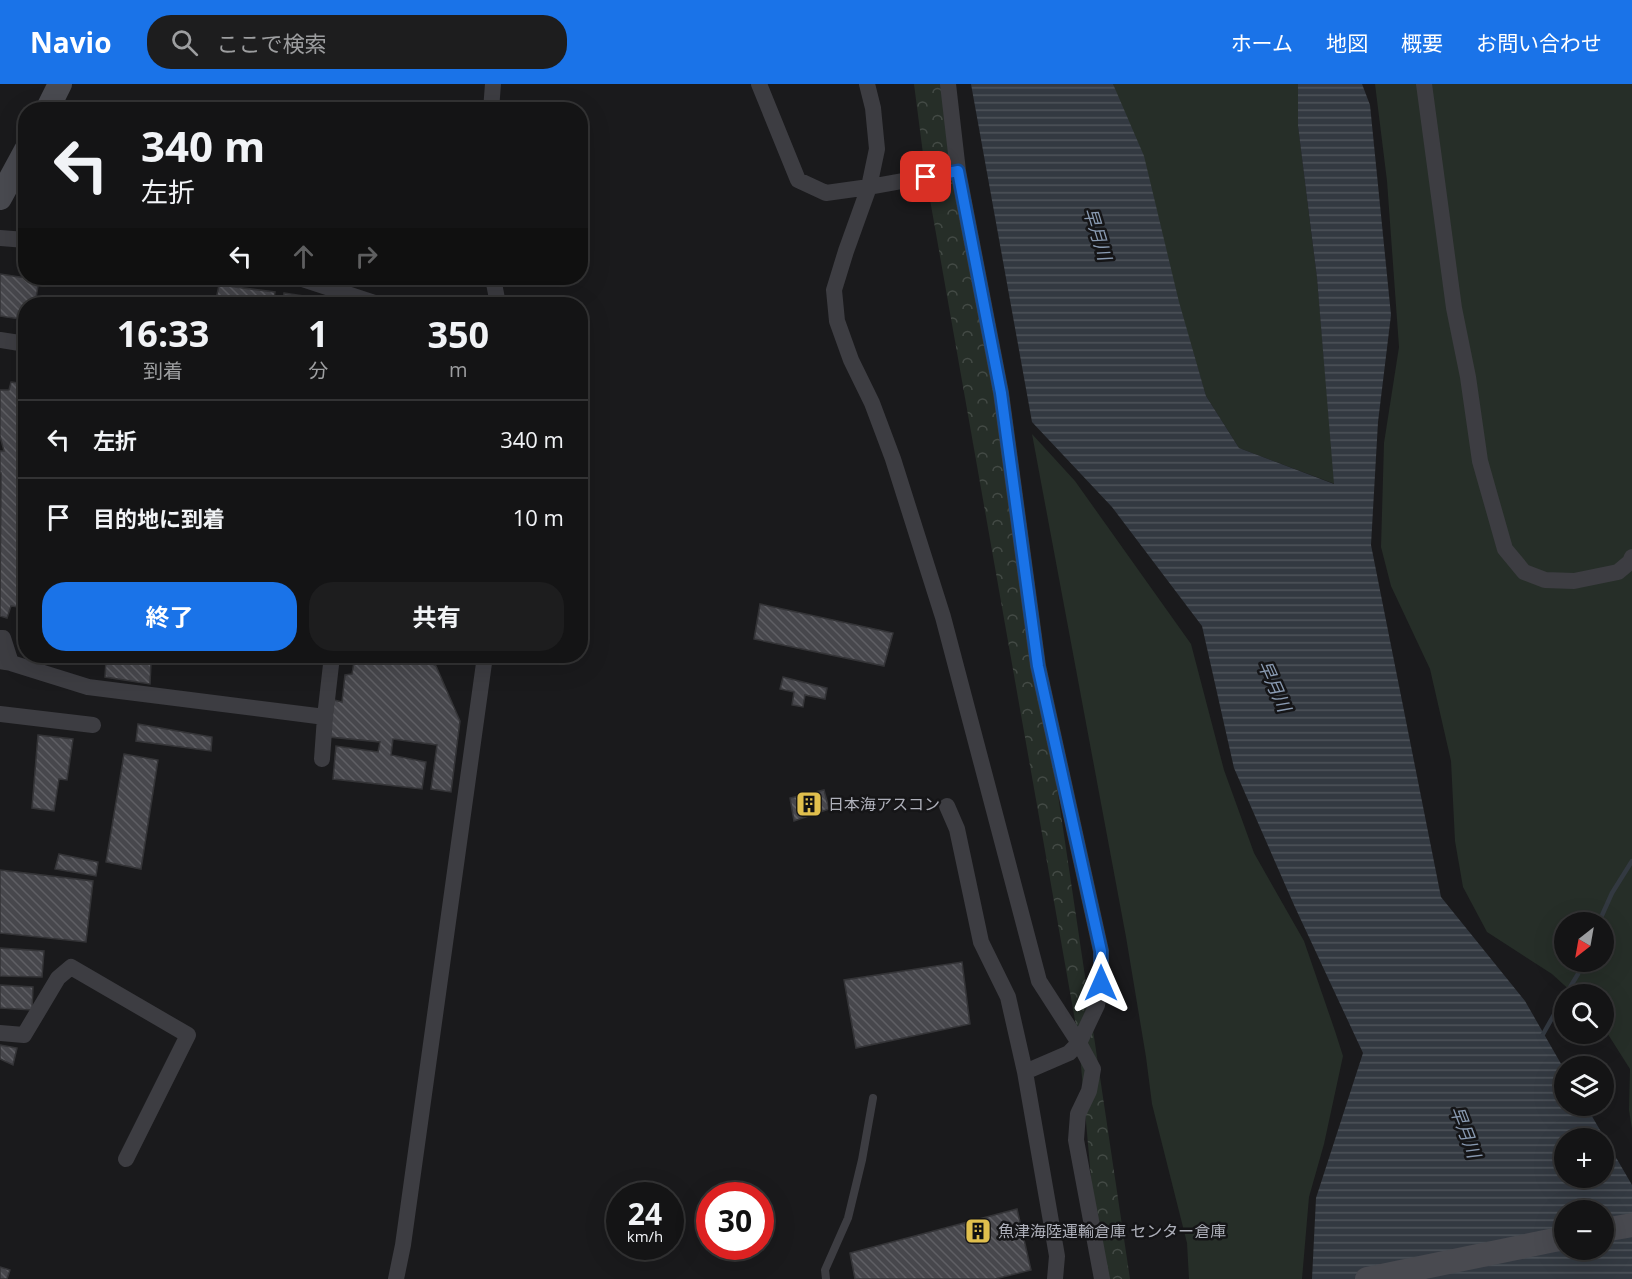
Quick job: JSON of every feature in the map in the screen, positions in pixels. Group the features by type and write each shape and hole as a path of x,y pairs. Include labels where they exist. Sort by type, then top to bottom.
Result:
{"main road":[{"path":"51,102 60,84"},
{"path":"0,198 18,165"},
{"path":"1614,1228 1632,1225"},
{"path":"1367,1279 1554,1240"}],"street":[{"path":"492,102 493,84"},
{"path":"759,84 798,180 826,193 958,171"},
{"path":"867,84 873,108 877,149 869,187 834,290 837,321 893,459 943,617 1040,981 1093,1069 1089,1091 1078,1114 1076,1140 1102,1279"},
{"path":"948,84 958,171 1001,393 1038,666 1101,951 1101,983 1097,1005 1079,1043 1069,1053 1025,1072"},
{"path":"1424,84 1452,298 1468,377 1480,461 1505,549 1524,572 1545,580 1574,581 1618,572 1632,556"},
{"path":"0,238 18,239"},
{"path":"321,285 357,297"},
{"path":"0,340 18,343"},
{"path":"0,638 3,638 5,662 88,687 325,717"},
{"path":"322,759 331,663"},
{"path":"396,1279 403,1245 484,663"},
{"path":"0,714 93,725"},
{"path":"947,806 957,830 981,942 1008,997 1025,1072 1057,1256 1055,1279"},
{"path":"0,1033 24,1035 58,978 71,967 188,1035 126,1159"}],"lane":[{"path":"826,1279 825,1270 848,1218 862,1161 873,1098"}],"green space":[{"path":"914,84 942,84 1035,640 1130,1279 1100,1279 1079,1043 926,177"},
{"path":"1113,84 1298,84 1298,126 1317,278 1335,484 1239,448 1206,396"},
{"path":"1375,84 1632,84 1632,1129 1629,1110 1630,1069 1614,1044 1614,984 1563,984 1552,974 1487,932 1463,887 1455,841 1451,761 1430,669 1391,586 1381,547 1384,443 1399,347 1387,181"},
{"path":"1032,434 1075,481 1191,644 1224,770 1254,853 1304,941 1343,1056 1324,1144 1309,1197 1302,1279 1189,1279 1187,1243 1152,1104 1126,937"}],"water":[{"name":"早月川","path":"971,84 1113,84 1144,156 1179,302 1206,396 1239,448 1334,484 1317,278 1298,126 1298,84 1362,84 1370,105 1391,315 1378,422 1371,545 1441,897 1525,1001 1557,1056 1554,1056 1554,1116 1592,1116 1599,1128 1554,1128 1554,1188 1614,1188 1614,1154 1632,1185 1632,1279 1312,1279 1316,1198 1363,1053 1294,905 1234,768 1202,626 1112,507 1032,422"}],"building":[{"path":"0,274 18,277 18,285 38,285 36,297 18,297 18,319 0,316"},
{"path":"219,285 275,292 274,297 216,297"},
{"path":"284,293 303,296 303,297 284,297"},
{"path":"11,382 18,383 18,607 11,606 7,618 0,616 0,451 4,451 0,436 0,390 9,390"},
{"path":"760,604 893,633 884,666 754,639"},
{"path":"106,663 151,663 150,684 105,677"},
{"path":"354,663 431,663 436,666 460,721 451,792 431,789 437,745 393,739 391,755 426,762 422,789 333,779 336,746 378,752 380,742 329,737 334,700 342,702 345,675 352,674"},
{"path":"783,677 827,688 825,699 805,695 803,707 792,705 794,692 780,689"},
{"path":"138,724 212,737 211,751 136,741"},
{"path":"38,735 73,739 67,780 59,779 54,811 32,808"},
{"path":"124,754 158,760 141,869 106,862"},
{"name":"日本海アスコン","path":"824,790 829,809 794,821 790,798"},
{"path":"59,854 98,862 96,876 55,869"},
{"path":"0,870 93,881 86,942 0,933"},
{"path":"0,948 44,951 42,977 0,976"},
{"path":"962,962 970,1024 856,1048 844,980"},
{"path":"0,985 33,987 32,1010 0,1008"},
{"path":"0,1045 17,1048 13,1065 0,1059"},
{"name":"魚津海陸運輸倉庫 センター倉庫","path":"1017,1209 1031,1270 995,1279 855,1279 850,1253"},
{"path":"0,1267 10,1270 7,1279 0,1279"}],"waterway":[{"path":"1603,912 1612,893 1632,861"},
{"path":"1572,984 1579,972"},
{"path":"1542,1036 1554,1015"}],"place":[{"name":"日本海アスコン","path":"809,804"},
{"name":"魚津海陸運輸倉庫 センター倉庫","path":"978,1231"}],"route":[{"path":"926,177 958,171 1001,393 1038,666 1101,951 1101,983"}]}
